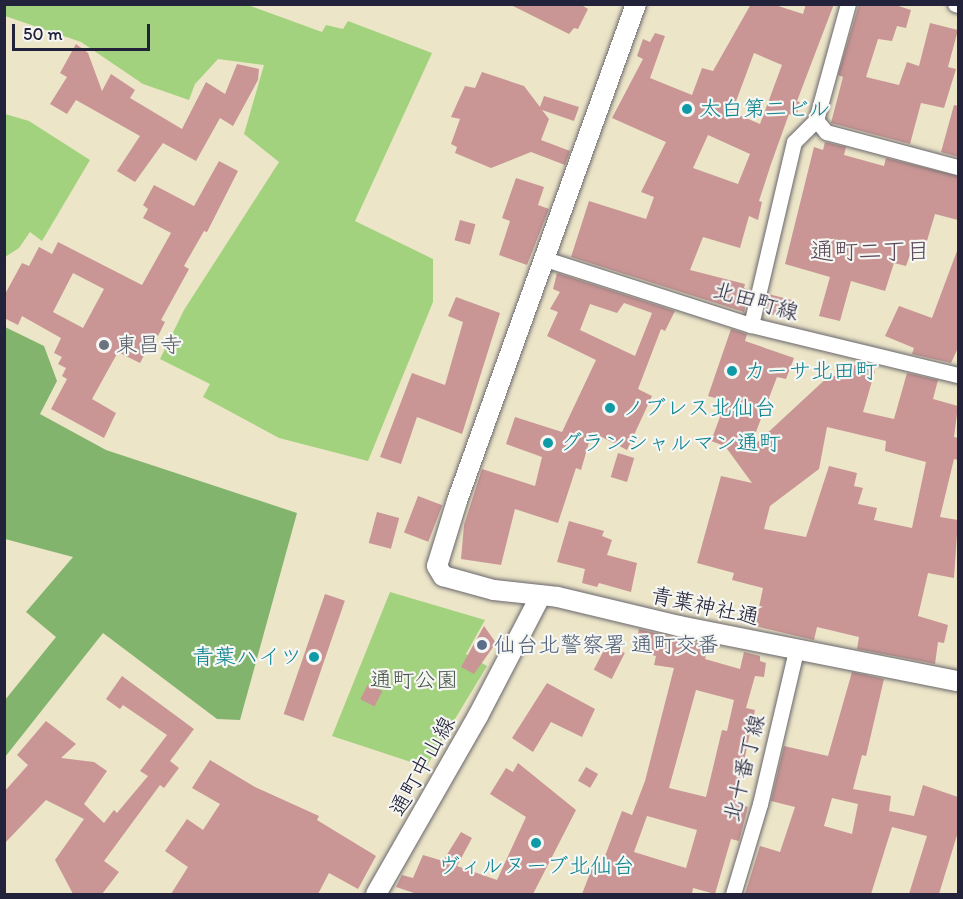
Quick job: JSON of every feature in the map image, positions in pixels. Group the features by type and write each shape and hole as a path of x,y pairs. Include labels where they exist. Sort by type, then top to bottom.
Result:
{"street":[{"path":"545,259 636,4"},
{"path":"751,325 794,142 816,120 848,4"},
{"path":"816,120 826,132 958,166"},
{"name":"北田町線","path":"545,259 751,325 958,375"},
{"name":"青葉神社通","path":"545,259 439,555 437,566 443,576 495,591 541,595 796,650 958,681"},
{"name":"通町中山線","path":"376,894 468,735 541,595"},
{"name":"北十番丁線","path":"733,894 760,804 796,650"}],"green space":[{"path":"5,4 248,5 322,32 326,25 343,29 348,21 432,53 355,221 433,259 433,302 368,461 279,438 203,397 210,384 160,359 184,310 279,162 244,134 264,65 218,59 195,84 189,100 143,84 81,42 5,16"},
{"path":"5,114 29,121 90,160 42,241 30,232 19,248 5,257"},
{"path":"5,327 44,346 57,381 40,414 106,450 297,513 240,720 217,719 103,633 5,757 5,700 56,637 26,612 73,557 5,539"},
{"name":"通町公園","path":"390,592 485,620 466,654 487,666 426,767 332,736"}],"building":[{"path":"509,4 580,4 588,9 578,29 574,28 569,34"},
{"path":"751,4 772,4 803,14 806,4 834,4 797,101 801,103 796,116 789,114 771,164 759,201 762,202 758,220 749,216 740,248 703,237 690,270 745,284 744,288 749,290 744,312 571,257 589,201 646,219 654,197 641,192 666,142 612,118 643,59 637,56 643,39 650,42 655,33 665,36 650,78 692,95 702,68 713,71","holes":["754,53 782,65 760,124 732,112","708,135 750,154 738,184 693,168"]},
{"path":"859,4 892,4 911,10 906,28 897,26 892,41 878,39 866,77 899,85 907,62 919,66 930,23 958,30 948,67 956,69 944,108 921,103 910,144 831,123 843,77 838,75"},
{"path":"76,44 88,53 102,91 111,74 135,90 130,98 182,129 206,82 225,94 237,64 259,69 258,80 233,126 220,118 196,161 163,143 135,182 117,171 140,136 76,100 67,114 50,104 67,77 60,73"},
{"path":"482,72 524,86 540,107 544,96 579,107 574,121 542,110 549,119 541,140 570,151 565,165 531,152 491,168 455,153 457,147 451,144 460,119 451,117 465,86 475,88"},
{"path":"954,105 958,106 958,157 941,152"},
{"path":"825,142 846,147 844,155 884,166 886,158 958,176 958,220 935,214 926,244 915,241 906,266 894,263 885,291 851,281 840,321 819,316 830,277 785,264 814,147 823,150"},
{"name":"東昌寺","path":"219,161 238,171 207,232 204,231 184,266 189,269 161,320 165,322 158,336 156,334 140,363 118,352 92,399 116,413 104,438 51,409 67,379 62,376 66,368 58,364 62,357 54,353 61,338 22,316 18,325 4,318 4,296 22,263 29,266 39,247 52,254 58,242 142,285 171,233 143,218 148,209 143,205 154,185 194,206","holes":["73,273 104,289 83,328 53,312"]},
{"path":"516,178 544,187 538,205 549,209 527,265 499,255 510,221 502,218"},
{"path":"460,220 475,224 470,244 455,240"},
{"path":"957,251 958,348 951,363 912,354 914,348 885,336 899,306 932,318"},
{"path":"557,273 675,311 665,331 661,329 638,389 652,396 627,450 592,432 581,470 576,468 558,523 515,509 501,565 461,559 464,525 482,469 535,486 542,457 506,444 515,417 562,432 596,360 547,336 558,312 550,309 560,292 553,289","holes":["624,303 652,313 635,356 580,330 590,304 617,313"]},
{"path":"768,294 792,300 788,318 763,312"},
{"path":"456,297 500,313 462,434 417,417 401,464 380,457 412,373 445,385 463,322 448,316"},
{"path":"731,329 747,334 745,341 794,358 786,379 777,377 749,450 830,375 850,379 854,365 875,371 863,412 894,419 907,373 938,380 933,399 958,406 954,437 958,438 958,460 954,459 940,517 958,520 954,578 928,573 918,616 948,625 944,643 938,642 935,664 857,649 859,637 817,627 814,640 755,626 763,588 732,580 734,573 697,563 721,476 752,483 725,446 711,441 726,401 708,396","holes":["827,427 886,441 885,451 926,462 912,528 874,520 877,508 858,504 863,488 854,486 857,473 829,466 806,537 764,529 770,506 819,469"]},
{"path":"618,453 634,458 627,482 611,477"},
{"path":"418,496 442,505 428,542 404,532"},
{"path":"377,512 399,518 391,549 369,543"},
{"path":"569,521 604,531 602,536 612,540 607,555 637,563 631,592 599,583 597,587 582,583 585,569 557,562"},
{"name":"青葉ハイツ","path":"325,594 345,601 304,721 284,714"},
{"path":"484,626 496,643 474,674 461,667"},
{"path":"639,629 708,646 705,659 740,669 744,652 760,656 760,661 766,663 764,677 755,676 746,708 755,710 735,803 748,807 739,841 731,839 715,894 693,888 692,894 582,894 594,863 602,864 622,811 632,815 645,781 674,668 654,665 656,656 635,651","holes":["696,690 734,700 727,731 722,730 706,797 669,788","647,816 697,830 686,868 634,852"]},
{"path":"607,644 625,653 612,679 594,670"},
{"path":"852,672 884,679 866,756 862,755 853,789 891,796 889,811 914,816 923,785 958,797 958,832 939,894 909,894 927,836 892,827 871,894 745,894 760,846 780,852 795,807 771,801 784,746 828,756","holes":["832,798 858,804 852,834 824,826"]},
{"path":"122,676 194,729 170,761 179,768 164,788 160,785 104,861 119,872 102,894 73,894 55,860 84,819 46,800 4,844 4,792 28,765 17,755 46,721 76,744 61,758 94,762 107,771 84,804 104,823 114,810 117,813 148,776 140,771 167,735 123,705 120,709 106,699"},
{"path":"547,683 595,709 582,737 551,722 533,752 512,738"},
{"path":"368,684 382,691 375,706 360,699"},
{"path":"210,760 255,787 319,816 317,820 376,856 358,889 329,873 318,894 171,894 188,867 165,851 187,819 203,830 220,804 192,788"},
{"name":"ヴィルヌーブ北仙台","path":"518,763 576,810 533,894 417,894 396,887 402,875 413,878 423,855 443,861 461,832 472,838 457,866 497,880 526,817 490,794 506,768 513,772"},
{"path":"586,767 598,774 590,788 578,781"}],"place":[{"name":"太白第二ビル","path":"687,109"},
{"name":"東昌寺","path":"104,345"},
{"name":"カーサ北田町","path":"732,371"},
{"name":"ノブレス北仙台","path":"610,408"},
{"name":"グランシャルマン通町","path":"548,443"},
{"name":"仙台北警察署 通町交番","path":"482,645"},
{"name":"青葉ハイツ","path":"314,657"},
{"name":"ヴィルヌーブ北仙台","path":"536,843"}],"district":[{"name":"通町二丁目","path":"870,251"}]}
